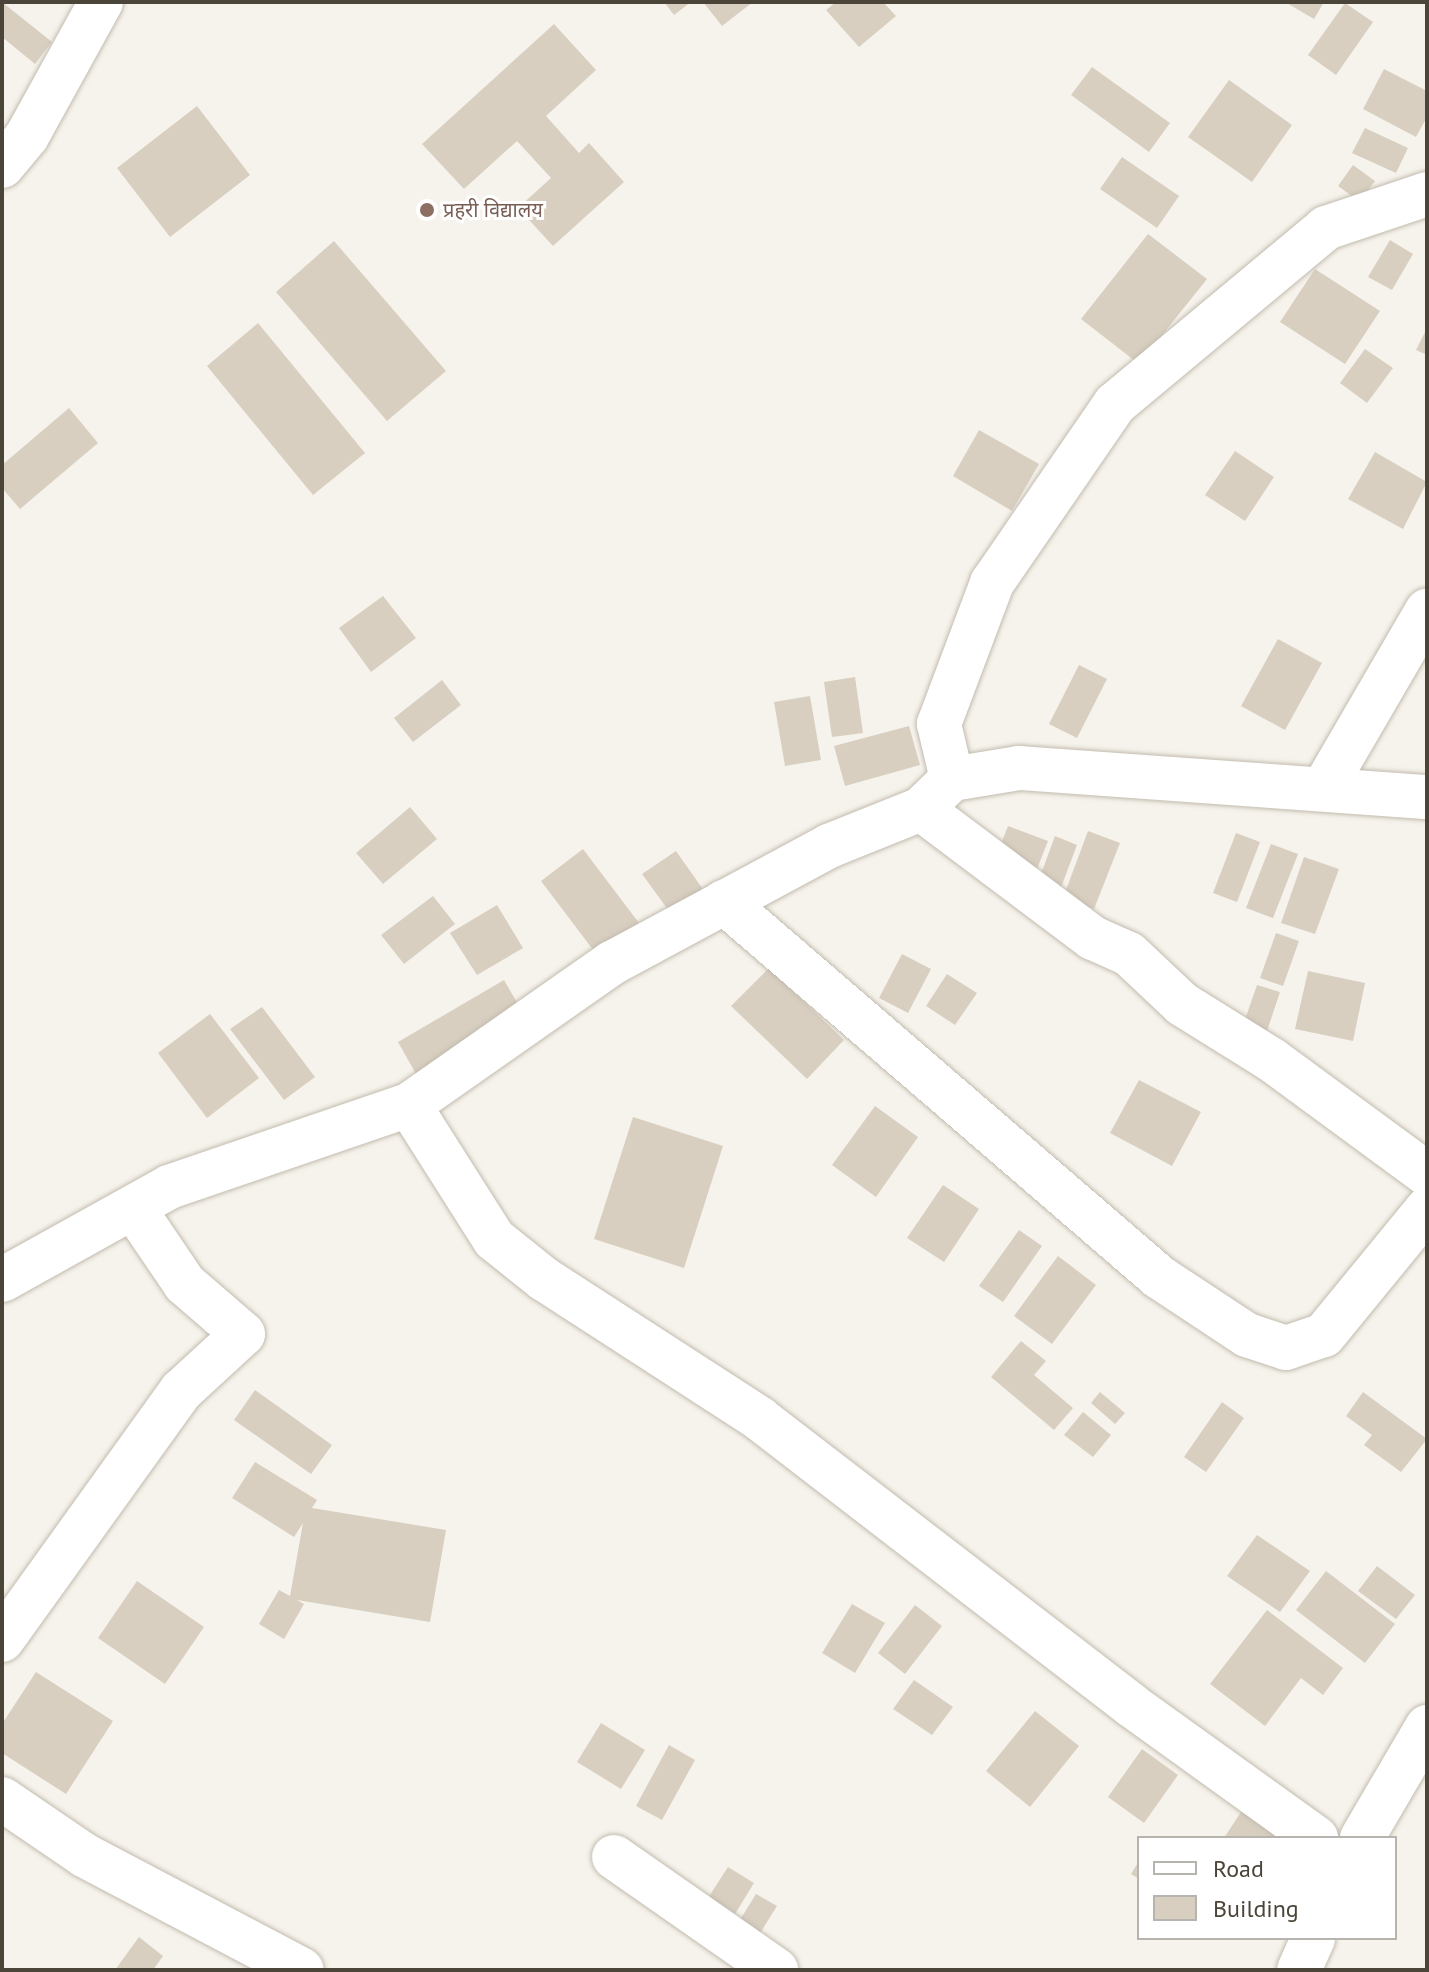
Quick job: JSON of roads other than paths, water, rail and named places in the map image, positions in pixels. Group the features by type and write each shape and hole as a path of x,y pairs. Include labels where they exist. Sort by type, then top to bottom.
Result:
{"street":[{"path":"2,166 27,136 101,2"},
{"path":"952,779 939,724 992,583 1115,404 1326,228 1427,194"},
{"path":"1325,786 1427,611"},
{"path":"2,1280 169,1187 409,1105 612,963 829,846 921,809 952,779 1019,768 1325,786 1427,797"},
{"path":"921,809 1093,938 1129,954 1182,1004 1272,1060 1427,1174"},
{"path":"724,902 1159,1277 1247,1335 1286,1348 1324,1335 1427,1209"},
{"path":"409,1105 494,1239 760,1419 1131,1705 1313,1836"},
{"path":"2,1640 181,1391 243,1334 185,1284 134,1209"},
{"path":"1363,1836 1427,1727"},
{"path":"2,1799 84,1855 302,1970"},
{"path":"614,1857 776,1970"},
{"path":"1299,1970 1312,1940"}],"place":[{"name":"प्रहरी विद्यालय","path":"427,210"}]}
